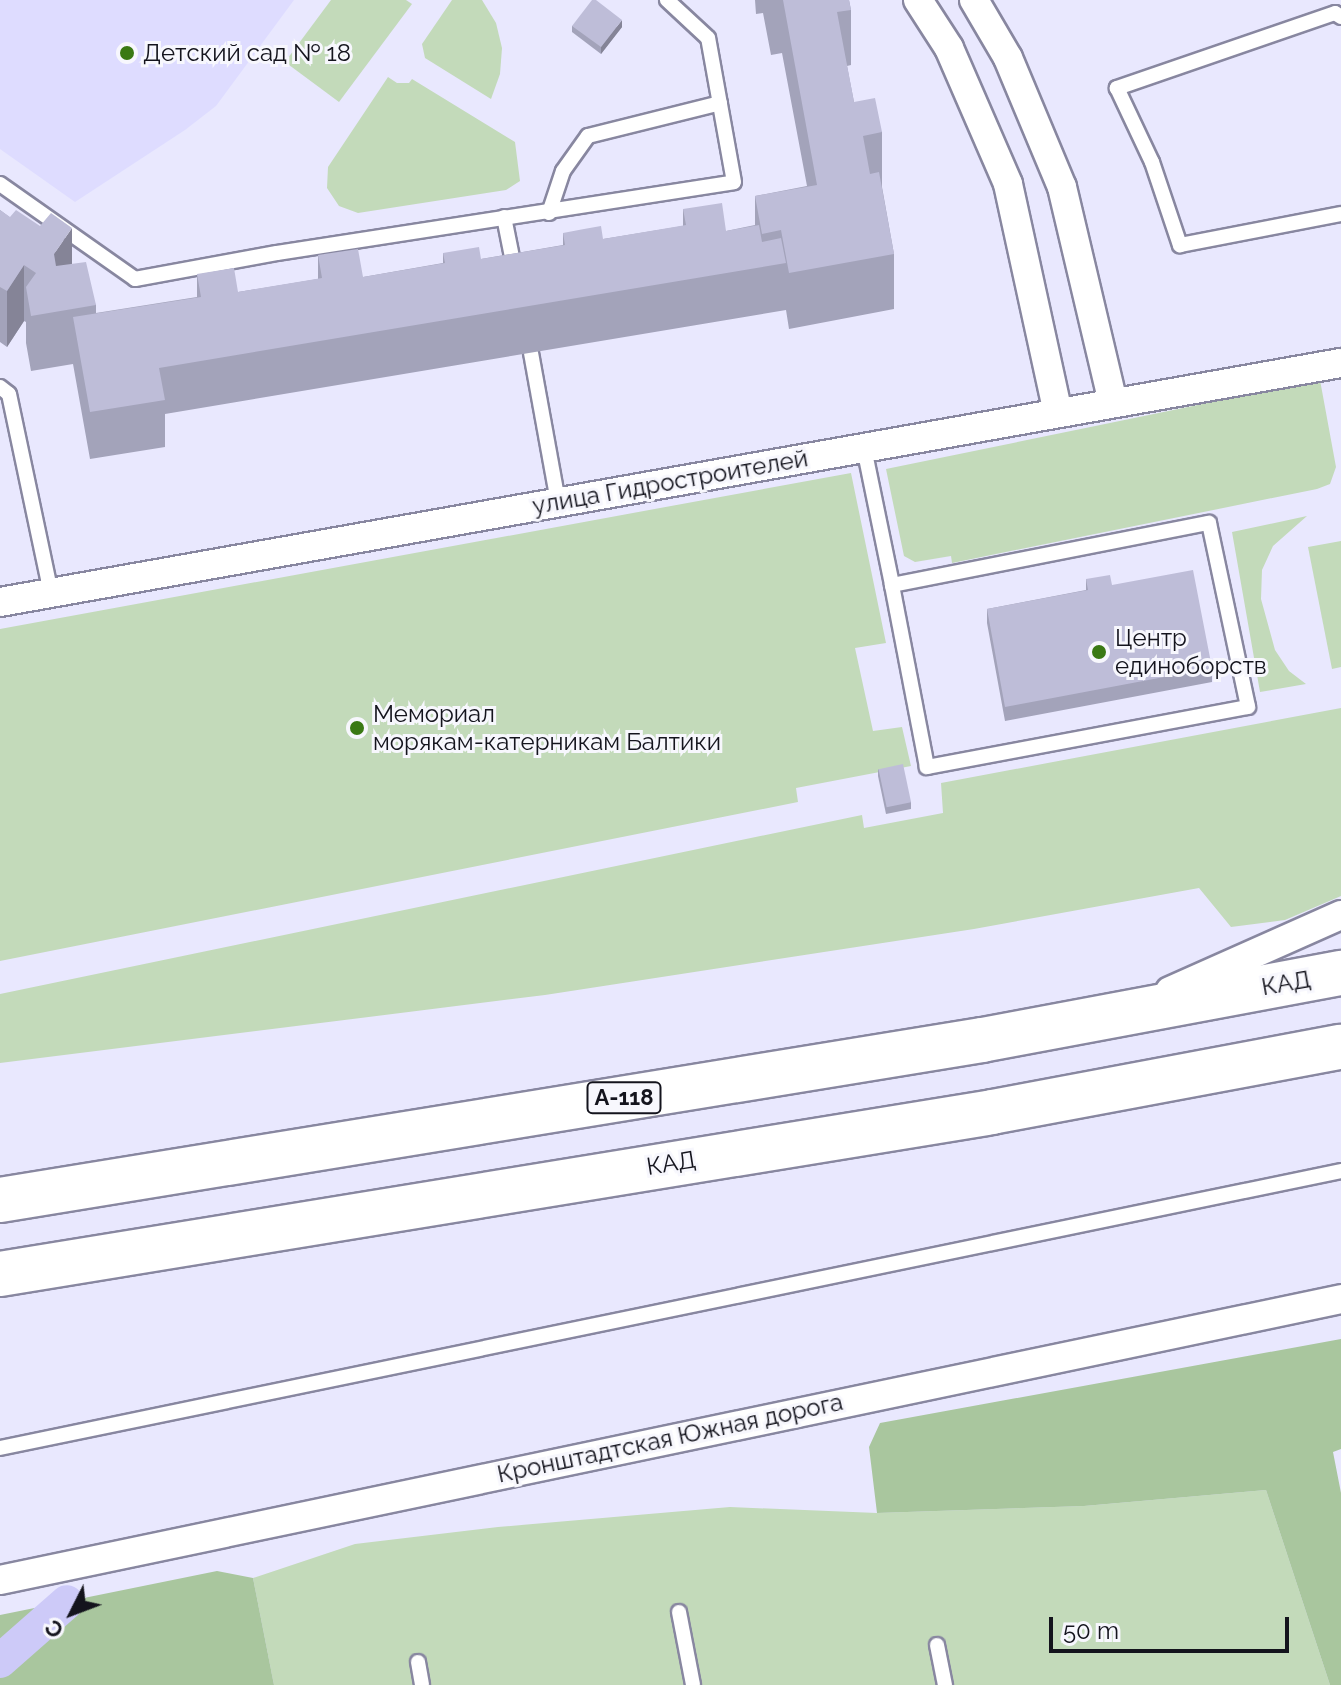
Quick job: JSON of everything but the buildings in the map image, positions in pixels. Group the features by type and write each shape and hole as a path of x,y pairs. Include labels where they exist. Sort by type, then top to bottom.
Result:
{"highway":[{"name":"КАД","path":"0,1200 966,1042 1341,973"},
{"name":"КАД","path":"0,1274 992,1112 1341,1047"}],"street":[{"path":"918,0 949,48 1008,184 1058,413"},
{"path":"974,0 1008,58 1062,187 1113,402"},
{"name":"улица Гидростроителей","path":"0,602 1341,363"},
{"path":"1119,1013 1341,915"},
{"name":"Кронштадтская Южная дорога","path":"0,1580 1341,1299"}],"lane":[{"path":"0,184 135,279 734,182 708,38 667,0"},
{"path":"1341,17 1335,13 1117,88 1152,162 1180,245 1341,214"},
{"path":"549,213 563,171 588,136 720,103"},
{"path":"504,217 518,286"},
{"path":"531,353 558,502"},
{"path":"0,387 9,394 51,593"},
{"path":"864,448 927,767 1248,707 1209,523 892,585"},
{"path":"0,1448 1341,1171"},
{"path":"679,1612 693,1685"},
{"path":"937,1645 945,1685"},
{"path":"418,1662 422,1685"}],"shaded area":[{"name":"Детский сад № 18","path":"0,0 294,0 216,106 75,202 0,149"}],"green space":[{"path":"331,0 406,0 412,4 339,102 285,62"},
{"path":"452,0 482,0 496,23 502,48 500,74 491,99 425,58 422,44"},
{"path":"388,77 397,83 409,83 412,79 515,142 520,181 506,190 358,213 339,206 327,188 328,167"},
{"path":"1320,380 1336,467 1330,484 952,563 951,556 915,562 904,556 886,469"},
{"path":"851,473 886,643 855,648 873,731 902,727 911,766 796,788 798,802 0,961 0,629"},
{"path":"1307,516 1273,546 1262,570 1261,599 1275,650 1289,671 1306,684 1260,692 1232,532"},
{"path":"1341,541 1341,667 1332,669 1308,547"},
{"path":"1341,708 1341,896 1285,920 1231,927 1199,888 974,929 545,995 0,1063 0,994 862,815 864,828 943,813 941,783"},
{"path":"1341,1339 1341,1449 1333,1452 1341,1493 1341,1685 1330,1685 1266,1490 1084,1506 877,1513 869,1447 880,1423"},
{"path":"1266,1490 1330,1685 274,1685 253,1578 355,1544 498,1527 730,1507 877,1513 1084,1506"},
{"path":"217,1571 253,1578 274,1685 0,1685 0,1615"}],"waterway":[{"path":"0,1661 67,1602"}],"place":[{"name":"Детский сад № 18","path":"127,53"},
{"name":"Центр единоборств","path":"1099,652"},
{"name":"Мемориал морякам-катерникам Балтики","path":"357,728"}]}
